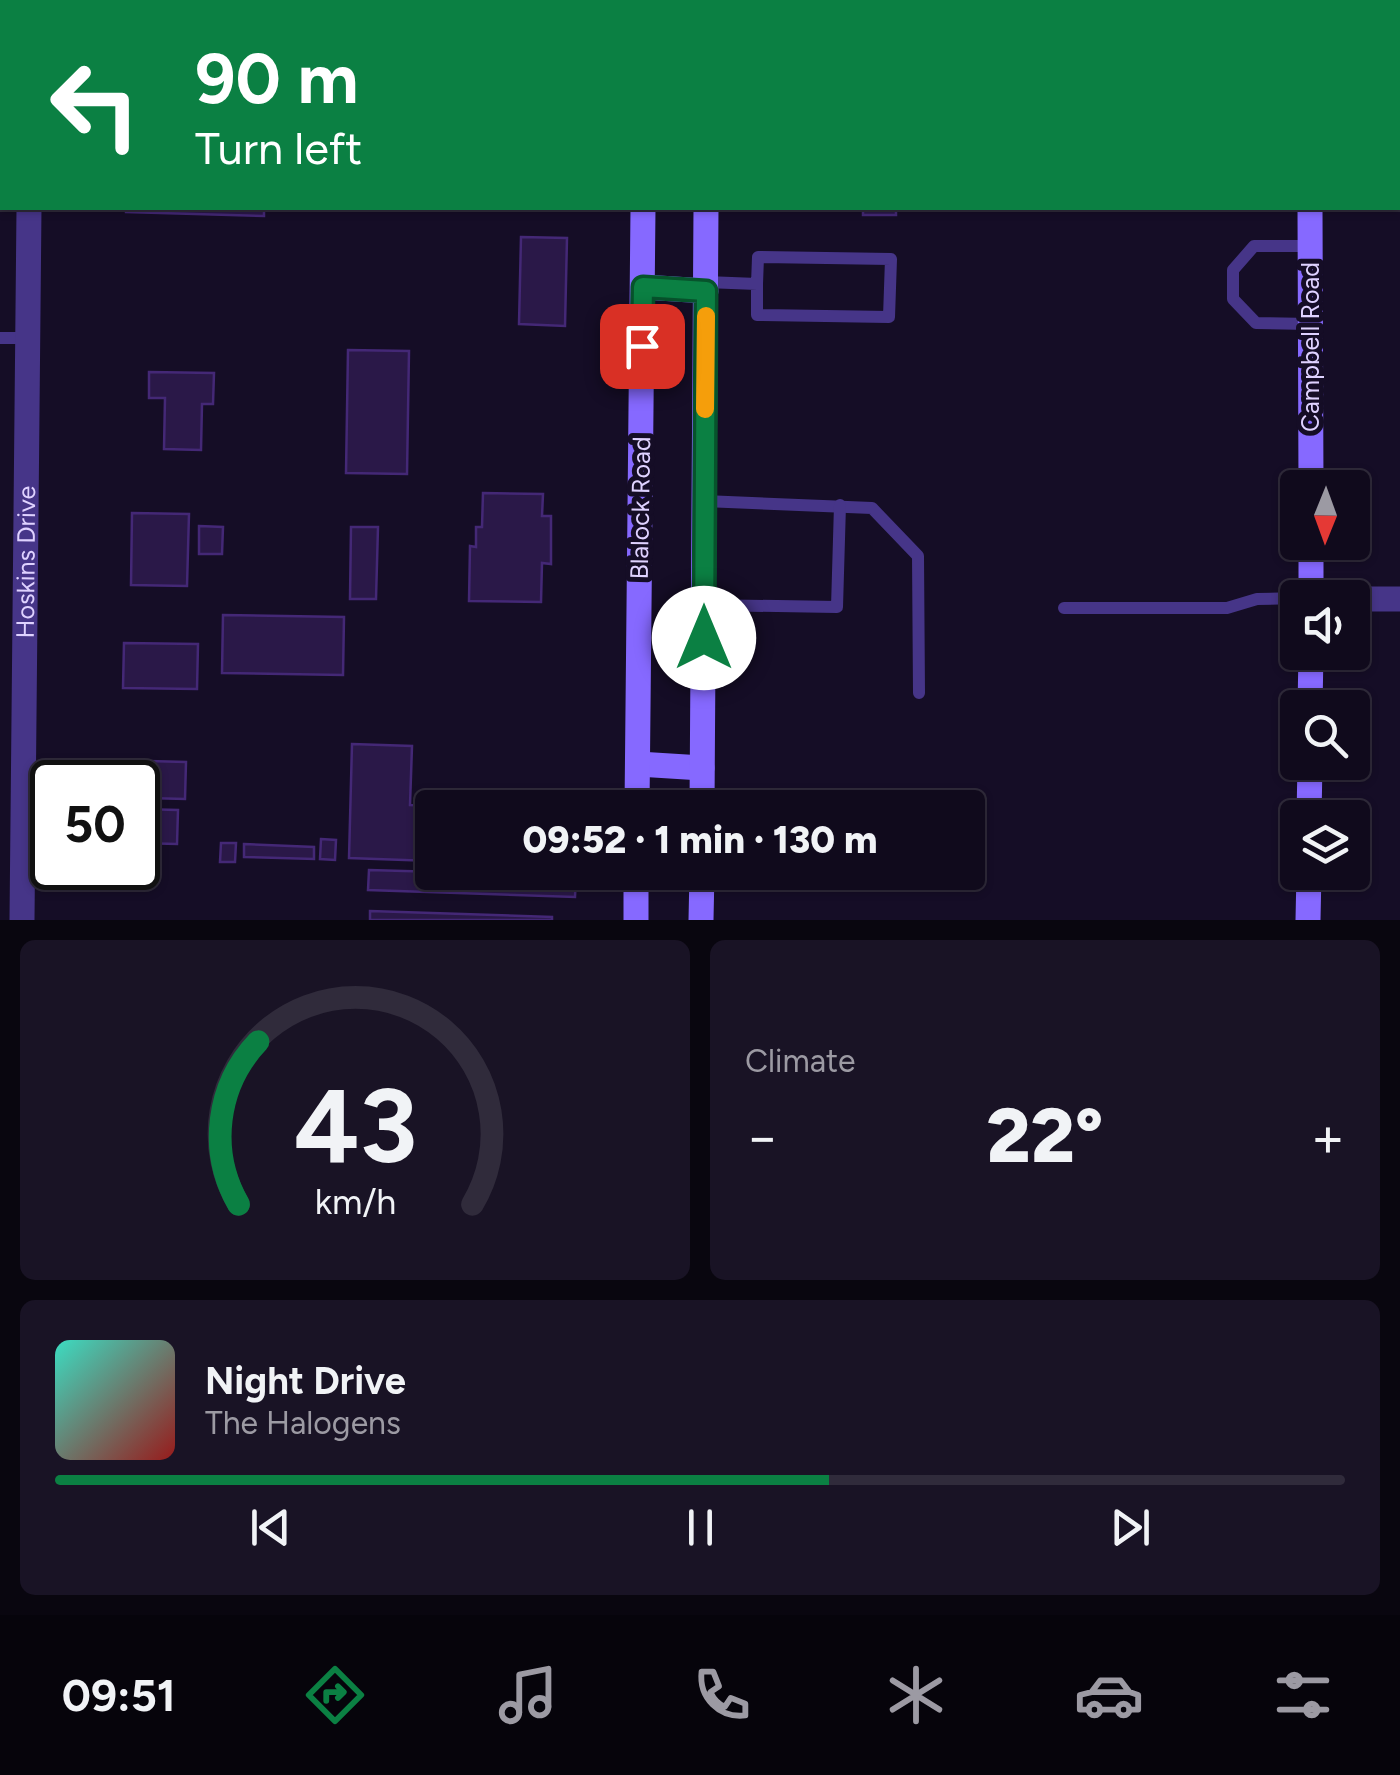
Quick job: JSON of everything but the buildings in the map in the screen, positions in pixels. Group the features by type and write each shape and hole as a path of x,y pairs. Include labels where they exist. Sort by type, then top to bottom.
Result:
{"main road":[{"name":"Blalock Road","path":"637,790 643,210"},
{"path":"702,790 706,210"},
{"name":"Campbell Road","path":"1310,210 1311,470"},
{"path":"643,287 706,287"},
{"path":"638,764 702,768"},
{"path":"636,890 636,920"},
{"path":"702,890 702,920"},
{"path":"1308,890 1308,920"}],"street":[{"name":"Hoskins Drive","path":"22,920 29,210"},
{"path":"1370,598 1400,599"}],"lane":[{"path":"1310,246 1254,246 1233,270 1233,299 1256,323 1310,324"},
{"path":"758,257 891,259 889,316 757,315 758,284 758,257"},
{"path":"706,287 758,284"},
{"path":"0,338 28,338"},
{"path":"704,502 872,508 918,556 919,692"},
{"path":"704,605 836,607 840,505"},
{"path":"1064,608 1226,608 1257,599 1280,598"}],"slow traffic":[{"path":"705,409 706,316"}],"route":[{"path":"642,346 643,287 706,291 704,638"}]}
